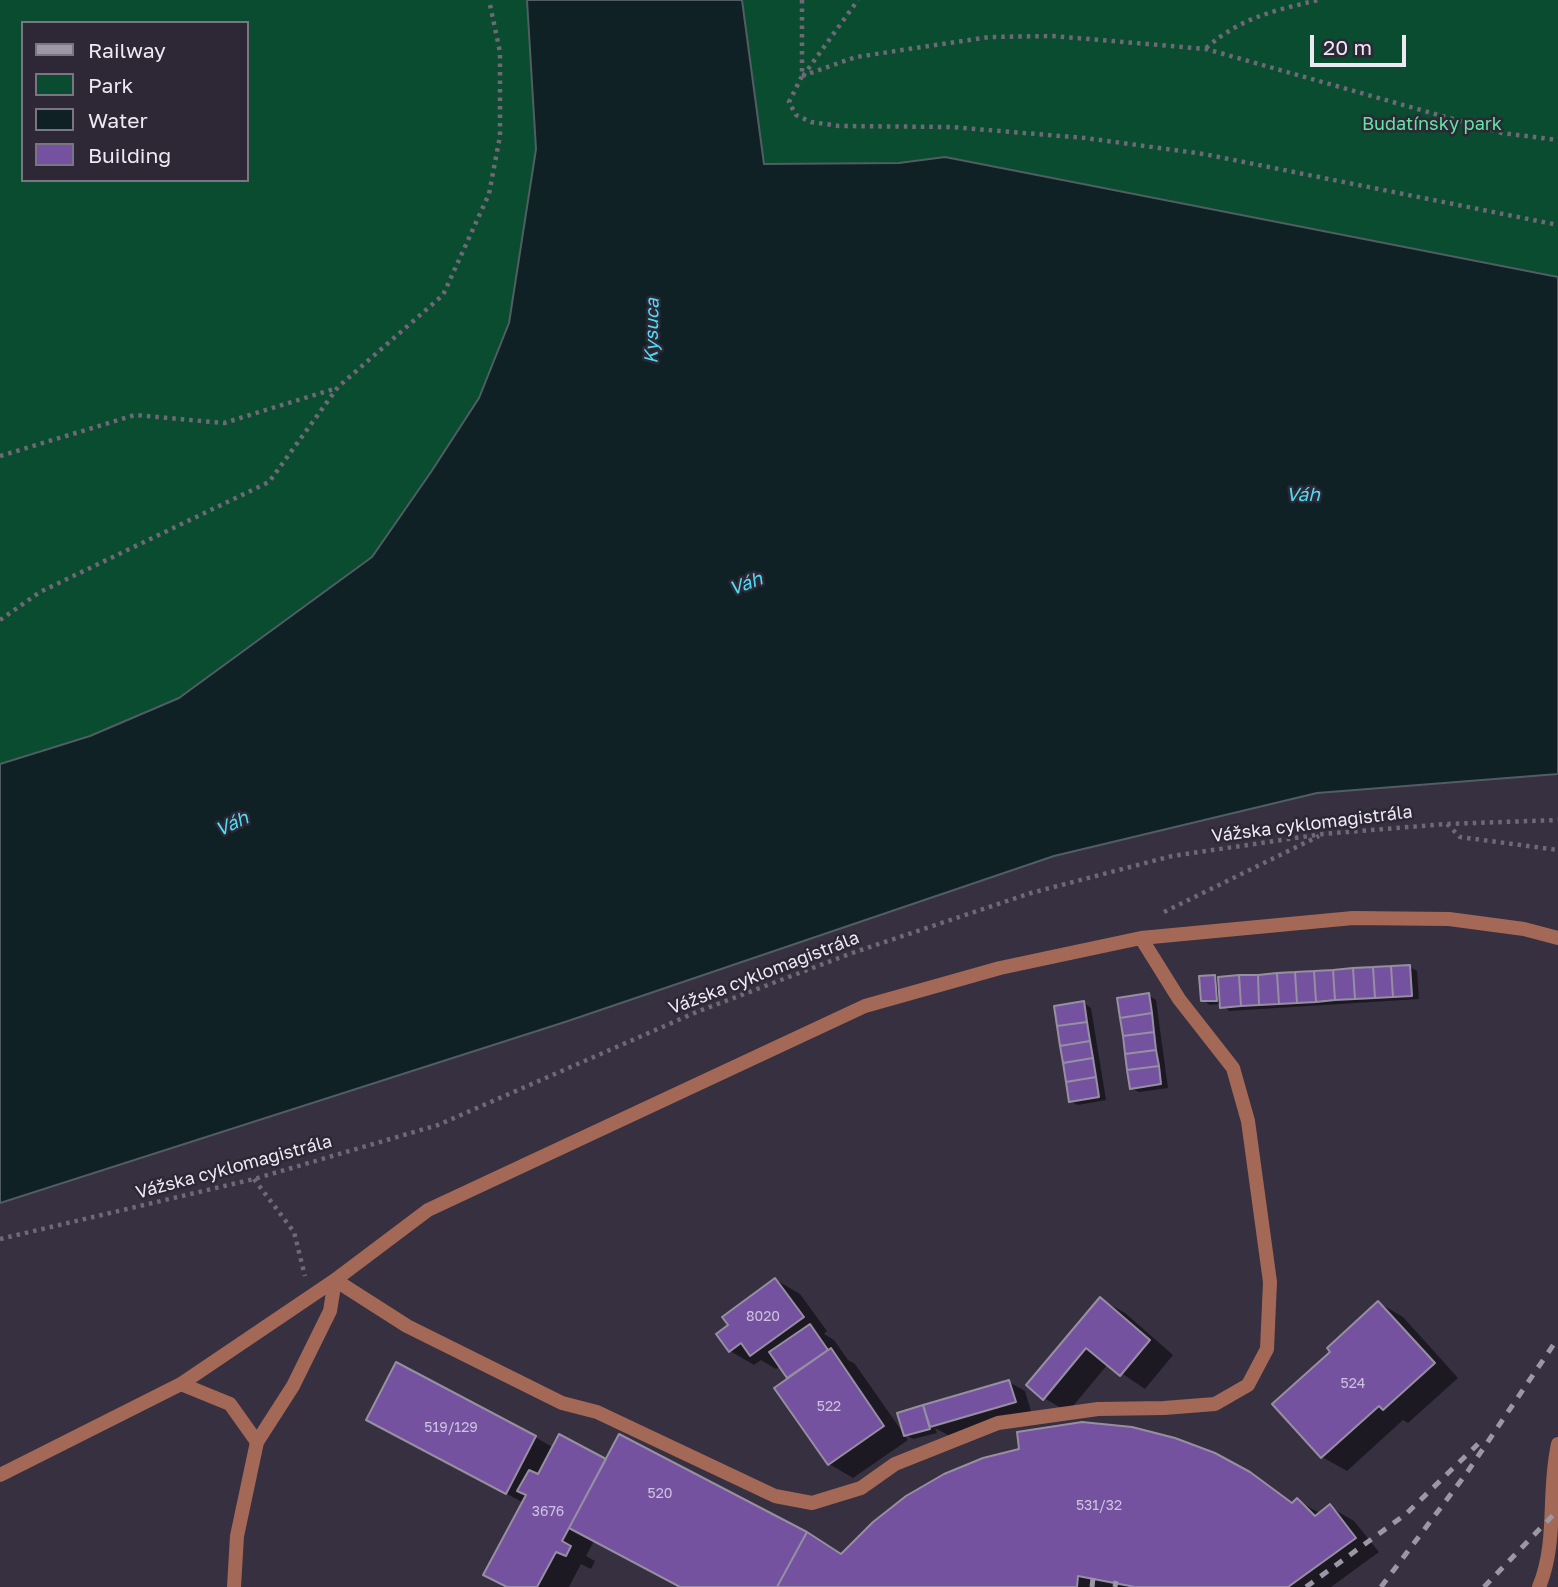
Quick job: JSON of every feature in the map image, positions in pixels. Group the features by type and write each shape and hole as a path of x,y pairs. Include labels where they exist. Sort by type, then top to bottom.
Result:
{"lane":[{"path":"0,1475 181,1384 335,1280 428,1210 865,1006 1000,968 1141,938 1353,918 1449,919 1524,929 1558,938"},
{"path":"335,1280 407,1326 562,1403 597,1412 775,1496 812,1503 861,1488 895,1464 998,1423 1098,1409 1214,1404 1248,1385 1267,1349 1270,1282 1248,1121 1233,1068 1179,999 1141,938"},
{"path":"234,1587 237,1536 257,1442 293,1386 330,1311 335,1280"},
{"path":"181,1384 230,1404 257,1442"},
{"path":"1539,1587 1555,1538 1552,1482 1558,1444"}],"path":[{"path":"0,620 40,592 269,482 338,387 443,295 489,194 500,136 500,52 489,0"},
{"path":"802,0 802,76"},
{"path":"858,0 791,92 791,111 811,122 838,126 951,127 1085,138 1204,154 1558,225"},
{"path":"1206,49 1230,27 1275,10 1318,0"},
{"path":"802,76 856,57 989,37 1053,36 1206,49 1502,133 1558,140"},
{"path":"0,456 135,415 224,423 338,387"},
{"name":"Vážska cyklomagistrála","path":"0,1240 254,1179 438,1125 699,1011 855,952 1031,892 1172,856 1323,834 1446,824 1558,820"},
{"path":"1446,824 1460,837 1558,850"},
{"path":"1141,938 1155,916 1323,834"},
{"path":"254,1179 294,1232 310,1296"}],"green space":[{"path":"0,0 527,0 536,149 509,323 479,398 372,557 179,698 90,736 0,764"},
{"name":"Budatínsky park","path":"742,0 1558,0 1558,277 946,157 899,163 764,164"}],"water":[{"path":"527,0 742,0 764,164 899,163 945,157 1558,277 1558,774 1317,793 1054,856 565,1022 0,1203 0,764 90,736 179,698 372,557 431,472 479,398 509,323 536,149"}],"building":[{"path":"1410,965 1412,996 1393,997 1391,966"},
{"path":"1391,966 1393,997 1375,998 1373,967"},
{"path":"1373,967 1375,998 1355,999 1353,968"},
{"path":"1353,968 1355,999 1335,1000 1333,970"},
{"path":"1333,970 1335,1000 1316,1002 1314,971"},
{"path":"1314,971 1316,1002 1297,1003 1295,972"},
{"path":"1295,972 1297,1003 1279,1004 1277,973"},
{"path":"1277,973 1279,1004 1259,1005 1258,975"},
{"path":"1215,975 1217,1001 1201,1001 1199,976"},
{"path":"1239,975 1241,1006 1220,1008 1218,977"},
{"path":"1239,975 1258,975 1259,1005 1241,1006"},
{"path":"1149,993 1152,1013 1120,1018 1117,998"},
{"path":"1084,1001 1087,1022 1057,1026 1054,1006"},
{"path":"1152,1013 1154,1032 1123,1036 1120,1018"},
{"path":"1087,1022 1090,1041 1060,1046 1057,1026"},
{"path":"1154,1032 1156,1050 1125,1054 1123,1036"},
{"path":"1090,1041 1093,1058 1063,1063 1060,1046"},
{"path":"1156,1050 1159,1066 1127,1070 1125,1054"},
{"path":"1093,1058 1096,1077 1066,1082 1063,1063"},
{"path":"1159,1066 1161,1084 1130,1089 1127,1070"},
{"path":"1096,1077 1099,1097 1069,1102 1066,1082"},
{"path":"775,1278 804,1317 750,1356 741,1343 729,1352 716,1334 728,1325 722,1317"},
{"path":"1100,1297 1150,1340 1120,1376 1086,1348 1043,1400 1026,1385"},
{"path":"1378,1301 1435,1363 1383,1410 1379,1406 1321,1458 1272,1404 1330,1352 1327,1348"},
{"path":"810,1324 828,1350 787,1378 769,1352"},
{"path":"831,1348 884,1426 828,1465 774,1388"},
{"path":"396,1362 536,1436 506,1494 366,1420"},
{"path":"1009,1380 1016,1402 930,1427 923,1405"},
{"path":"923,1405 930,1429 904,1436 897,1413"},
{"path":"1082,1422 1132,1427 1175,1438 1215,1453 1250,1472 1292,1503 1297,1498 1315,1516 1330,1504 1356,1538 1288,1587 1135,1587 1078,1576 1077,1587 777,1587 807,1532 841,1554 873,1522 906,1496 944,1474 983,1458 1019,1449 1017,1432"},
{"path":"559,1434 606,1459 562,1541 571,1546 566,1556 556,1552 537,1587 507,1587 483,1575 526,1495 517,1491 529,1470 538,1474"},
{"path":"619,1434 807,1532 777,1587 680,1587 569,1528"}],"railway":[{"path":"1381,1587 1466,1474 1558,1338"},
{"path":"1306,1587 1406,1514 1478,1444"},
{"path":"1484,1587 1558,1510"},
{"path":"1092,1587 1093,1578"},
{"path":"1115,1587 1116,1581"}],"water label":[{"name":"Kysuca","path":"652,331"},
{"name":"Váh","path":"1303,495"},
{"name":"Váh","path":"746,584"},
{"name":"Váh","path":"232,824"}]}
